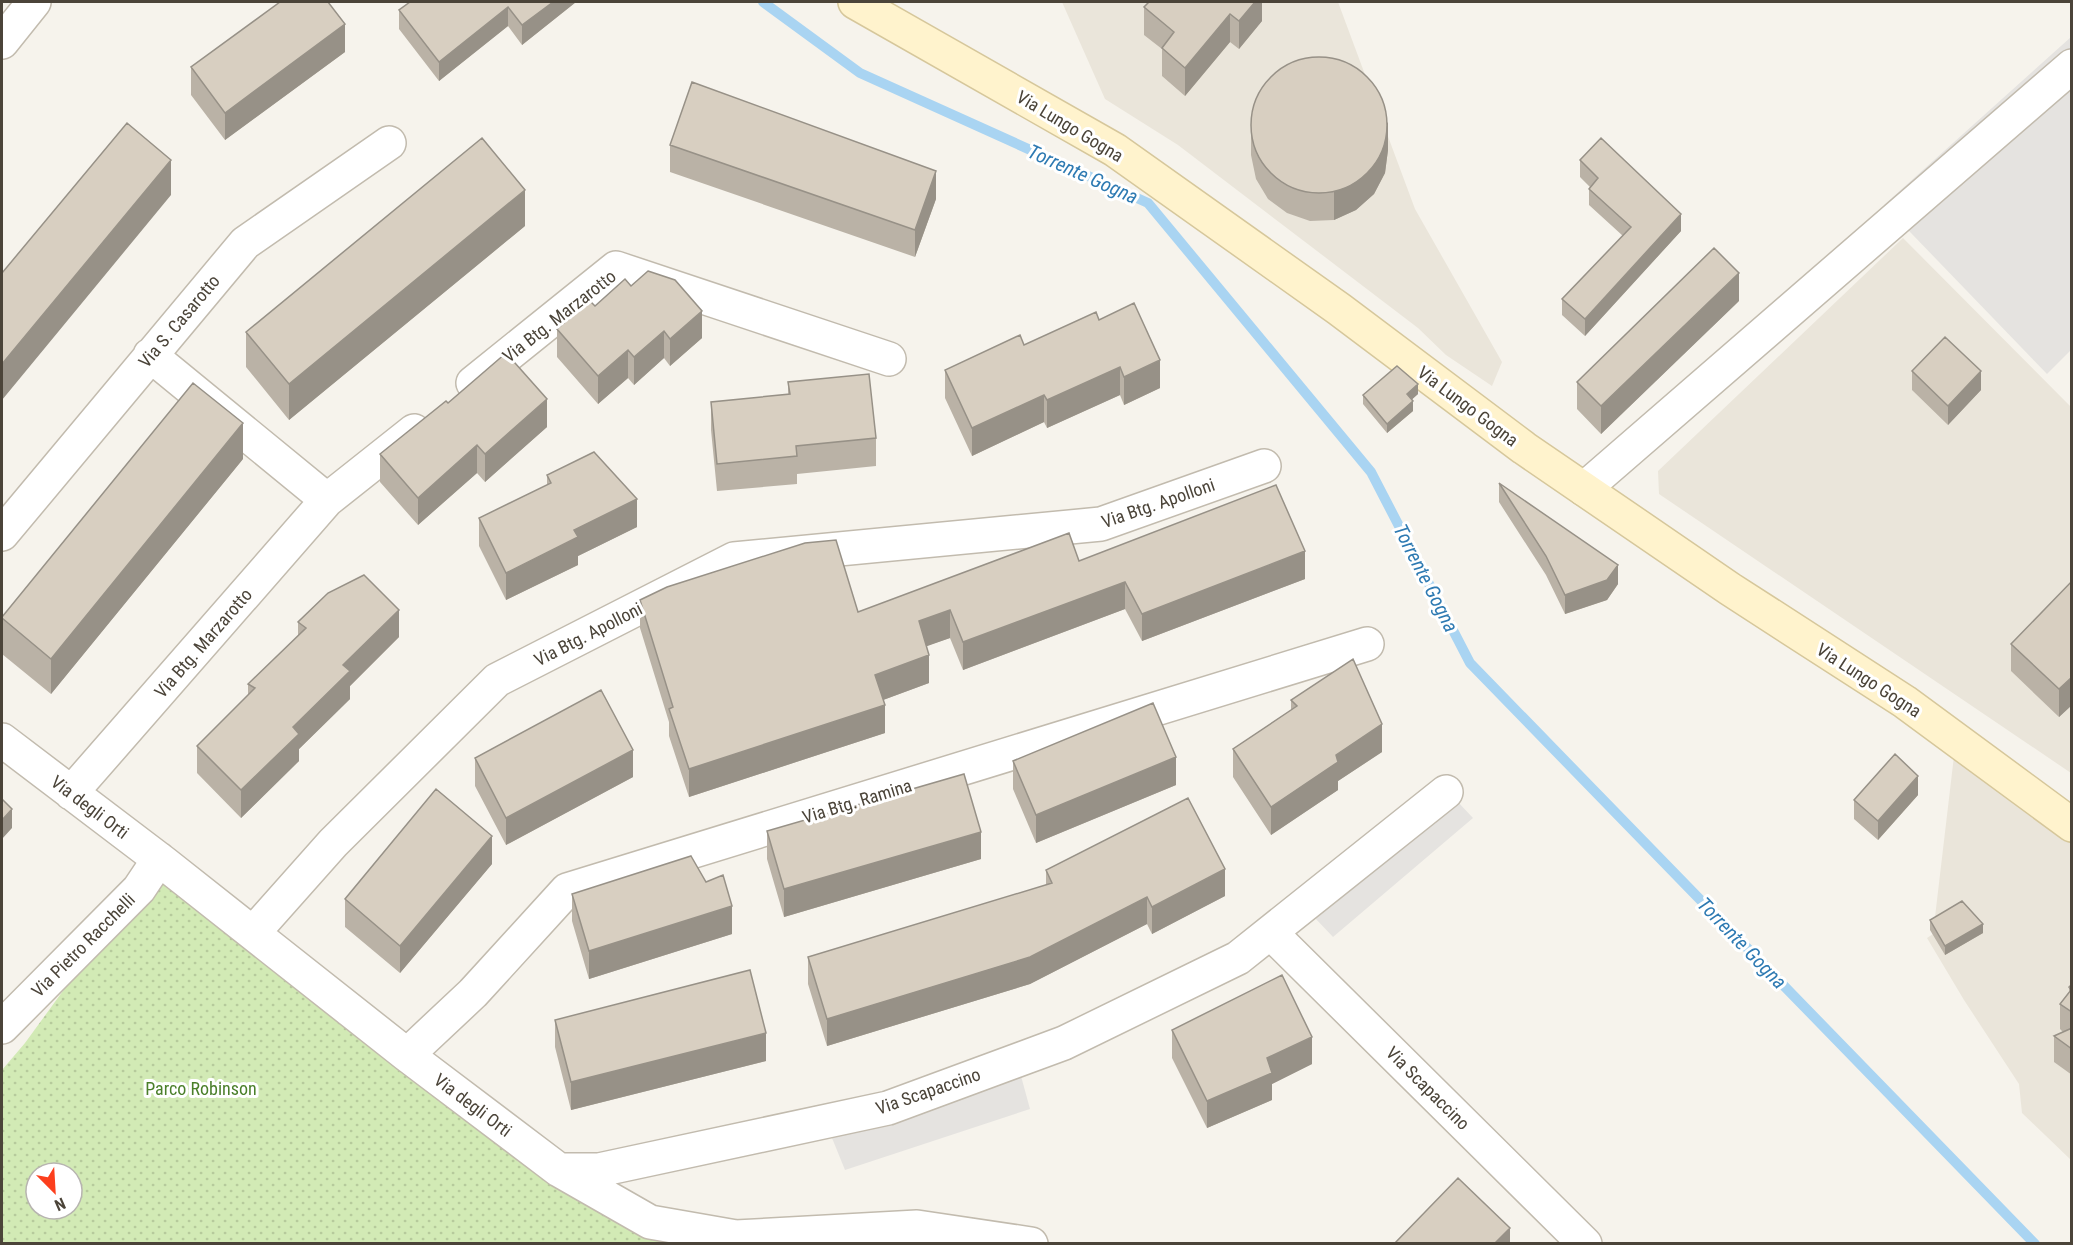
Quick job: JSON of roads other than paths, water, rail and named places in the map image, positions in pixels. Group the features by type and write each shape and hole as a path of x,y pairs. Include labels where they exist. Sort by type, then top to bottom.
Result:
{"street":[{"path":"2,42 34,2"},
{"name":"Via Lungo Gogna","path":"855,2 1114,150 1339,309 1524,448 1730,589 1905,702 2072,825"},
{"path":"1584,489 2072,66"},
{"name":"Via S. Casarotto","path":"2,534 245,243 389,142"},
{"name":"Via Btg. Marzarotto","path":"71,793 327,500 616,268 889,359"},
{"path":"150,355 327,500"},
{"name":"Via Btg. Apolloni","path":"253,933 333,843 497,680 734,559 1101,524 1264,466"},
{"name":"Via Btg. Ramina","path":"407,1055 473,993 567,890 1367,644"},
{"name":"Via degli Orti","path":"2,740 159,859 407,1055 559,1170 650,1221 736,1237 917,1227 1031,1244"},
{"name":"Via Scapaccino","path":"559,1170 599,1170 888,1108 1064,1043 1238,958 1446,792"},
{"name":"Via Pietro Racchelli","path":"2,1027 139,889 159,859"},
{"name":"Via Scapaccino","path":"1271,933 1585,1244"}],"waterway":[{"name":"Torrente Gogna","path":"763,2 860,73 1148,203 1371,472 1470,663 2035,1244"}],"park label":[{"name":"Parco Robinson","path":"201,1088"}]}
